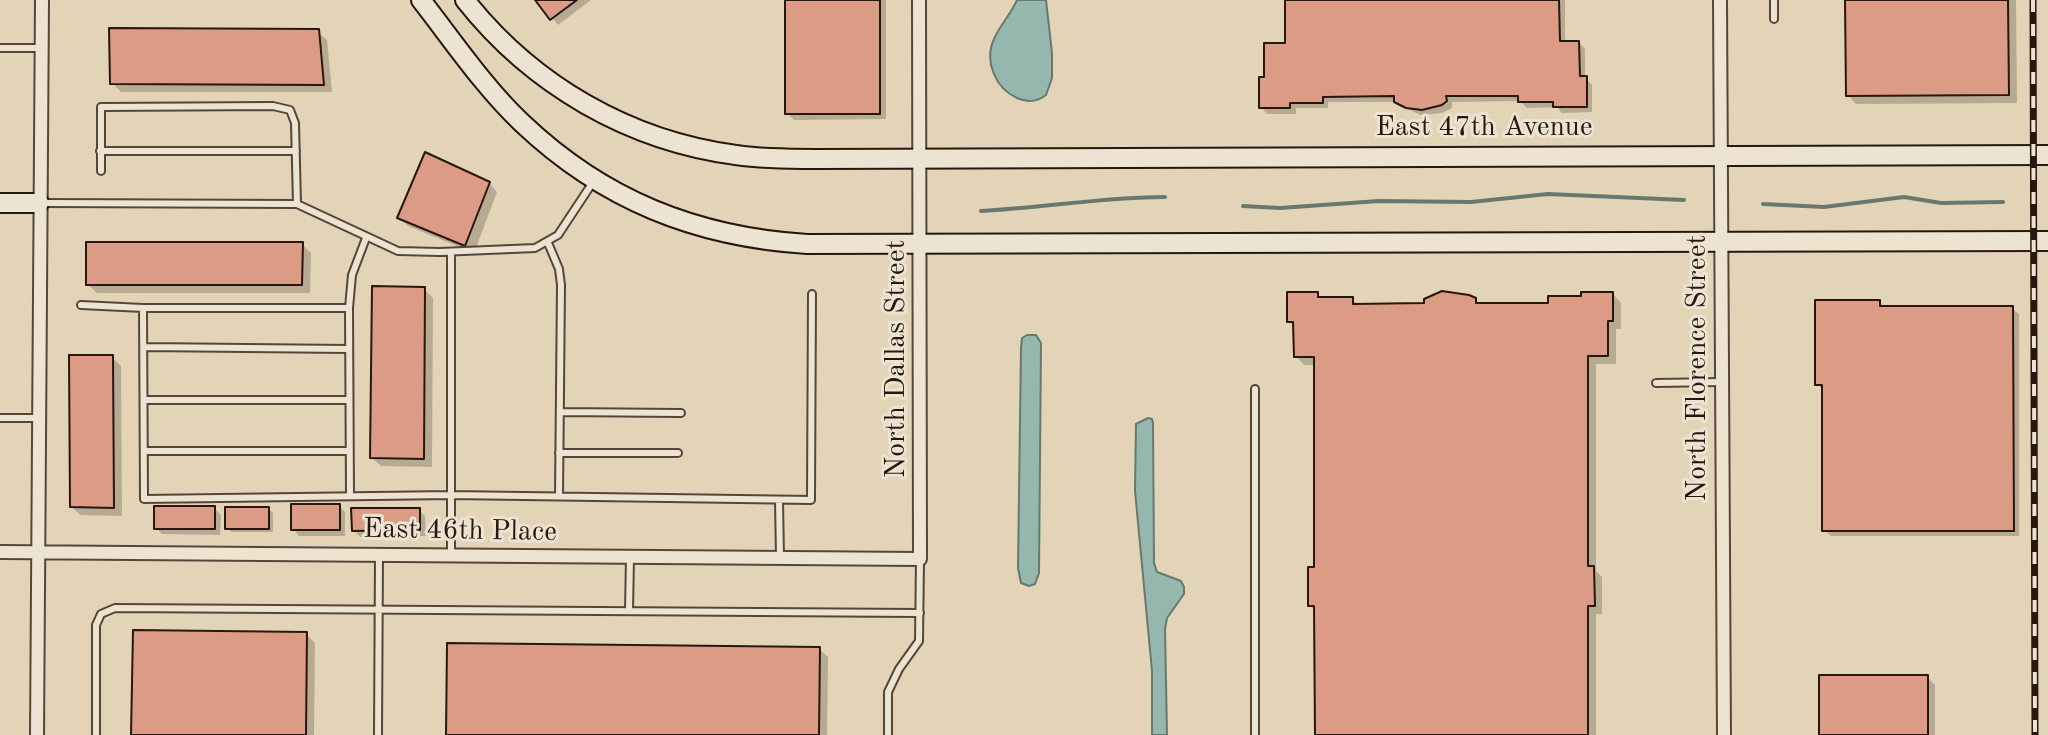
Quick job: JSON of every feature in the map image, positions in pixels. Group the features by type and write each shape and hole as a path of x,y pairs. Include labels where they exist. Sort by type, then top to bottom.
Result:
{"main road":[{"path":"421,0 502,102 564,160 636,204 689,224 730,234 807,244 2048,241"},
{"name":"East 47th Avenue","path":"465,0 505,44 548,81 600,113 655,136 739,156 920,159 2048,155"},
{"path":"0,203 39,203"}],"street":[{"path":"37,735 42,0"},
{"name":"North Dallas Street","path":"919,0 920,559"},
{"name":"North Florence Street","path":"1720,0 1724,735"},
{"name":"East 46th Place","path":"0,552 920,559"}],"lane":[{"path":"1774,0 1774,19"},
{"path":"0,48 41,48"},
{"path":"101,171 101,107 273,106 290,110 295,123 297,204"},
{"path":"100,151 296,151"},
{"path":"39,203 297,204 398,251 451,252 535,248 548,243 558,235 595,180"},
{"path":"350,496 349,308 352,275 366,238"},
{"path":"548,243 559,269 561,285 559,496"},
{"path":"451,252 451,555"},
{"path":"143,308 144,499 451,495 811,500 812,294"},
{"path":"81,305 349,308"},
{"path":"144,347 349,349"},
{"path":"1656,383 1722,382"},
{"path":"1255,389 1255,735"},
{"path":"144,400 349,400"},
{"path":"560,412 681,413"},
{"path":"0,418 39,418"},
{"path":"144,451 348,451"},
{"path":"559,453 678,453"},
{"path":"779,500 780,558"},
{"path":"378,735 379,555"},
{"path":"629,611 630,557"},
{"path":"888,735 888,692 899,669 919,641 920,559"},
{"path":"96,735 96,625 101,614 107,610 920,613"}],"water":[{"path":"1017,0 1046,0 1052,78 1046,95 1032,101 1021,100 1003,88 991,65 994,39"},
{"path":"1036,335 1041,343 1039,573 1035,584 1029,586 1021,583 1018,568 1021,348 1022,338"},
{"path":"1148,418 1153,423 1154,563 1157,572 1181,581 1184,587 1184,594 1167,618 1165,629 1167,735 1152,735 1152,671 1135,491 1136,424"}],"building":[{"path":"535,0 577,0 550,20"},
{"path":"785,0 880,0 880,114 785,114"},
{"path":"1285,0 1559,0 1560,41 1579,41 1580,76 1587,76 1587,107 1553,107 1553,102 1518,102 1518,96 1446,96 1447,101 1442,105 1422,110 1406,108 1394,102 1394,96 1323,97 1323,103 1290,103 1290,108 1259,108 1259,77 1264,77 1264,43 1285,43"},
{"path":"1845,0 2008,0 2009,95 1846,96"},
{"path":"109,28 319,29 324,85 110,84"},
{"path":"425,152 490,182 465,246 397,218"},
{"path":"86,242 303,242 302,285 86,285"},
{"path":"372,286 425,287 424,459 370,458"},
{"path":"1442,291 1469,295 1476,298 1476,303 1548,303 1548,296 1613,292 1613,321 1608,321 1608,356 1588,356 1588,566 1594,566 1595,606 1588,606 1588,735 1315,735 1314,606 1308,606 1308,567 1314,567 1314,357 1294,357 1293,322 1287,322 1287,292 1318,292 1318,297 1353,297 1353,304 1424,303 1424,299"},
{"path":"1815,300 1880,300 1880,306 2013,306 2014,531 1822,531 1822,385 1815,385"},
{"path":"69,355 113,355 114,508 70,507"},
{"path":"291,504 340,504 340,530 291,530"},
{"path":"154,506 215,506 215,529 154,529"},
{"path":"225,507 269,507 269,529 225,529"},
{"path":"351,508 420,508 420,530 352,531"},
{"path":"133,630 307,632 306,735 131,735"},
{"path":"447,643 820,647 819,735 446,735"},
{"path":"1819,675 1928,675 1928,735 1819,735"}],"waterway":[{"path":"1243,206 1280,208 1379,201 1471,202 1548,194 1684,200"},
{"path":"981,211 1165,197"},
{"path":"1763,204 1824,207 1904,197 1941,203 2003,202"}],"railway":[{"path":"2033,0 2035,735"}]}
